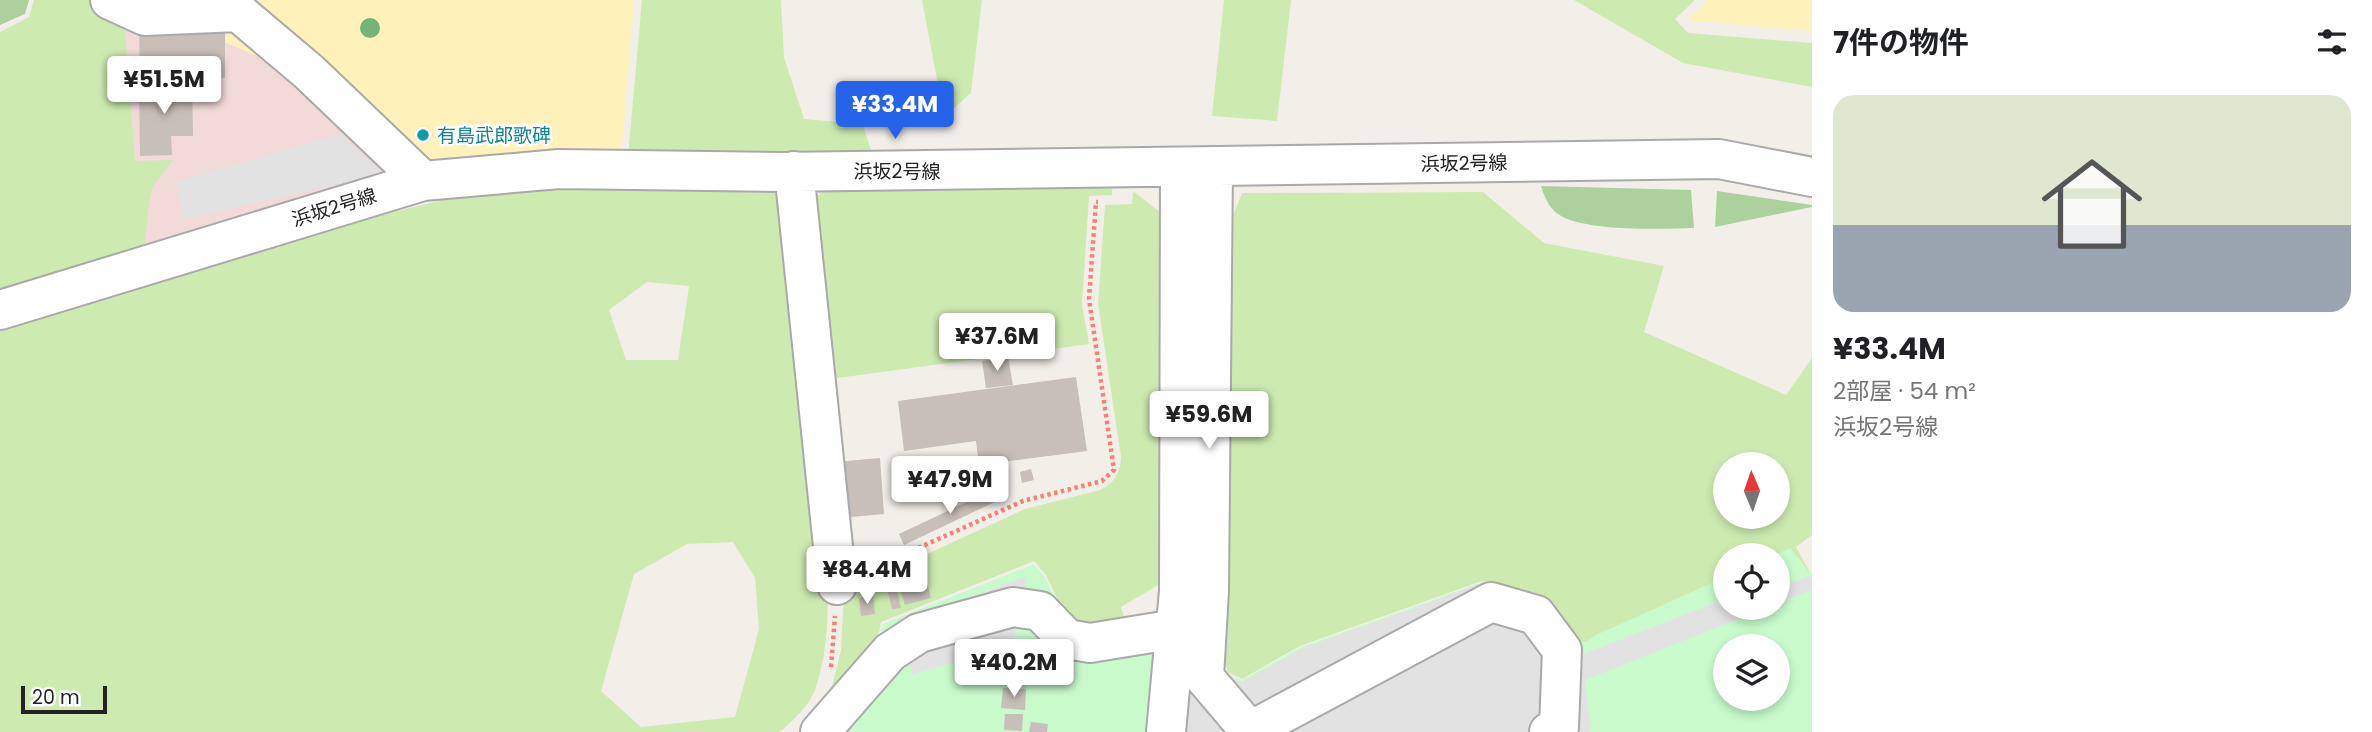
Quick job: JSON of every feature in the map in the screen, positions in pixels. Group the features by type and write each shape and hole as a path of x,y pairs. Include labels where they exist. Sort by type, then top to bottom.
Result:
{"street":[{"path":"110,0 145,16 238,12 309,72 423,181"},
{"name":"浜坂2号線","path":"0,310 423,181 559,169 794,172 1719,159 1812,177"},
{"path":"1166,732 1179,591 1196,167"},
{"path":"1196,167 1209,591 1204,677 1250,731 1492,602 1536,615 1562,650 1559,727 1549,732"},
{"path":"794,172 837,585"},
{"path":"820,732 890,652 919,632 1013,607 1040,611 1067,639 1090,643 1176,629"}],"shaded area":[{"path":"183,0 430,165 132,248 120,4"},
{"path":"340,134 384,174 183,219 176,182"},
{"path":"1809,576 1812,579 1812,590 1790,598 1790,584"},
{"path":"1025,577 1031,628 1019,625 1011,647 912,674 908,653 892,626"},
{"path":"1483,583 1539,599 1579,656 1713,604 1713,620 1735,620 1585,680 1591,730 1588,732 1149,732 1155,698 1193,687 1230,726 1248,696 1236,688 1227,677 1242,682 1303,648"}],"green space":[{"path":"0,0 29,0 25,14 0,25"},
{"path":"34,0 92,0 124,16 135,161 173,160 153,187 144,249 0,293 0,32 29,17"},
{"path":"642,0 781,0 784,57 804,119 863,124 873,158 628,156"},
{"path":"922,0 982,0 971,93 944,117"},
{"path":"1224,0 1291,0 1277,121 1212,116"},
{"path":"1574,0 1695,0 1675,19 1688,33 1812,43 1812,87 1683,63"},
{"path":"1541,186 1691,190 1694,228 1604,227 1570,220 1552,209"},
{"path":"1112,188 1112,195 1089,196 1082,304 1089,344 823,380 812,200 826,189"},
{"path":"590,189 777,191 823,535 828,597 823,657 816,687 806,706 796,717 780,732 0,732 0,324 313,231 447,199 514,192","holes":["647,282 689,286 678,360 626,360 609,310","733,542 755,578 759,629 735,717 641,727 601,691 634,574 687,544"]},
{"path":"1133,191 1165,216 1160,584 1121,607 1126,624 1080,627 1059,603 1046,575 1034,561 881,622 875,655 831,691 841,650 844,592 1025,509 1100,490 1116,477 1121,457 1098,304 1105,205 1132,204"},
{"path":"1717,191 1812,205 1812,207 1715,227"},
{"path":"1483,192 1544,243 1664,266 1644,332 1786,395 1812,358 1812,535 1796,547 1811,574 1790,582 1790,543 1713,543 1713,603 1580,655 1577,640 1541,596 1482,581 1300,646 1242,679 1228,672 1222,653 1225,227 1242,193"},
{"path":"1790,548 1812,575 1812,732 811,732 877,657 883,624 1034,564 1044,576 1069,625 1127,626 1158,608 1215,608 1217,641 1226,675 1242,680 1301,647 1483,582 1540,597 1577,641 1586,642 1713,582 1713,620 1790,620"}],"sand":[{"path":"125,0 634,0 621,158 429,170 281,66"},
{"path":"1708,0 1812,0 1812,31 1687,20"}],"building":[{"path":"225,25 225,78 140,79 139,26"},
{"path":"192,82 193,136 171,136 172,155 140,156 139,83"},
{"path":"1008,357 1013,385 986,388 982,361"},
{"path":"1076,377 1087,451 979,465 976,441 904,451 898,401"},
{"path":"880,458 884,514 840,518 835,462"},
{"path":"1031,469 1034,480 1022,483 1020,472"},
{"path":"996,488 1001,499 904,545 899,534"},
{"path":"927,582 931,598 905,605 900,589"},
{"path":"897,590 901,608 892,609 888,592"},
{"path":"873,595 875,614 861,616 859,598"},
{"path":"1003,688 1026,689 1025,710 1001,708"},
{"path":"1005,714 1023,714 1022,731 1004,730"},
{"path":"1031,722 1048,724 1047,732 1029,732"}],"place":[{"name":"有島武郎歌碑","path":"423,135"}]}
